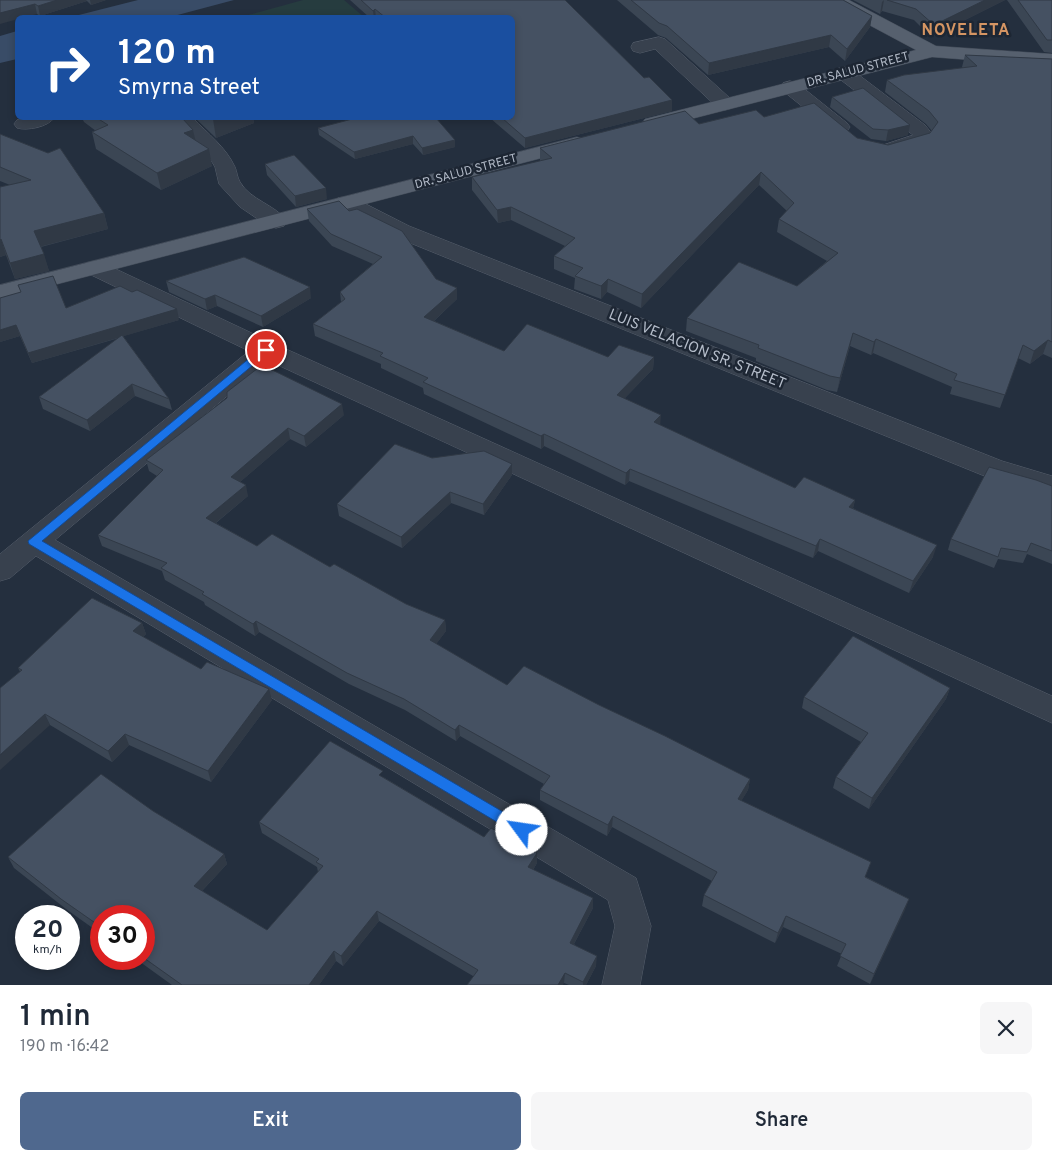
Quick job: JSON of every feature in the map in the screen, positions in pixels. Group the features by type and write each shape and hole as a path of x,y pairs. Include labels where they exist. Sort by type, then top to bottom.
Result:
{"main road":[{"path":"836,0 932,51 1052,60"},
{"name":"DR. SALUD STREET","path":"632,128 932,51"},
{"name":"DR. SALUD STREET","path":"0,292 594,138"}],"street":[{"path":"640,47 716,107"},
{"path":"790,88 864,145 884,151 920,140 923,135 918,129 844,74"},
{"path":"24,124 37,120"},
{"path":"184,120 217,154 225,167 230,184 248,202 276,221"},
{"name":"LUIS VELACION SR. STREET","path":"346,203 401,231 973,461 1052,486"},
{"path":"95,268 266,350 1052,710"},
{"path":"0,570 266,350"},
{"path":"34,541 623,890 633,926 621,985"}],"green space":[{"path":"303,0 344,0 362,15 248,15"}],"water":[{"path":"138,0 234,0 178,15 79,15"},
{"path":"15,32 15,59 0,63 0,36"}],"building":[{"path":"0,0 57,0 38,6 35,4 0,13"},
{"path":"361,0 565,0 644,78 649,77 672,100 525,138 504,120 515,120 515,15 382,15 375,9 373,11"},
{"path":"631,0 843,0 872,16 847,49 831,35 709,63 667,26 659,23"},
{"path":"887,0 985,0 934,25 916,9"},
{"path":"1018,0 1052,0 1052,40 1047,40"},
{"path":"965,55 1052,59 1052,342 1048,340 1034,351 1023,345 1005,395 954,380 957,374 876,339 874,342 853,333 840,378 830,376 758,348 759,345 687,318 739,262 797,286 838,253 779,219 794,203 761,172 642,294 608,279 601,286 575,276 583,268 554,256 575,238 511,207 497,210 472,177 552,158 540,148 685,111 699,124 756,110 764,117 814,103 857,138 888,145 930,133 938,122 929,111 887,80 904,75 977,66"},
{"path":"863,88 910,125 888,130 873,129 832,97"},
{"path":"100,120 184,120 193,130 184,133 209,149 157,173 92,132 108,125"},
{"path":"348,120 438,120 455,140 422,148 413,136 354,152 318,128"},
{"path":"0,134 48,153 60,148 104,213 34,231 44,254 10,263 0,240 0,187 31,180 0,167"},
{"path":"294,155 326,188 295,196 265,164"},
{"path":"339,201 349,211 357,209 402,231 436,279 457,288 424,317 504,351 527,324 608,357 619,345 654,357 617,395 661,415 654,422 795,488 804,477 855,500 849,507 937,545 913,581 820,539 816,546 630,469 626,473 544,434 541,436 423,382 428,378 380,356 383,353 313,324 345,299 340,292 382,257 331,234 307,209"},
{"path":"244,257 310,287 261,316 215,295 205,299 166,281"},
{"path":"53,276 66,308 120,286 132,292 137,290 177,309 28,353 16,325 0,330 0,298 21,292 18,285"},
{"path":"122,335 169,399 132,384 87,420 39,397"},
{"path":"262,365 342,404 304,436 288,428 231,477 246,485 206,518 257,546 272,534 330,567 334,564 406,604 445,620 430,640 507,685 524,666 750,779 738,799 871,862 865,877 909,899 874,974 840,956 846,944 786,916 778,933 704,895 717,872 613,816 608,825 540,790 550,776 459,725 455,730 404,699 347,673 256,621 253,624 202,594 204,592 161,568 167,563 98,535 163,470 146,460 227,398 227,392"},
{"path":"395,444 432,458 484,451 512,464 483,504 450,492 401,537 337,504"},
{"path":"989,467 1052,486 1052,551 1031,543 1027,552 1001,548 998,557 951,539"},
{"path":"92,598 142,623 133,631 201,669 207,662 269,689 208,771 125,734 108,751 45,714 0,755 0,688 22,670 18,668"},
{"path":"853,636 950,688 872,798 836,777 868,733 804,697"},
{"path":"330,741 383,771 379,775 484,837 491,828 537,853 528,867 593,898 570,943 597,956 583,982 565,973 558,985 467,985 478,970 377,911 341,956 334,951 309,985 182,985 155,966 155,905 90,905 90,919 80,912 80,905 70,905 8,857 101,774 153,811 224,854 194,886 267,930 323,866 316,862 319,859 259,822"}],"district":[{"name":"NOVELETA","path":"966,31"}],"route":[{"path":"266,350 34,541 522,830"}]}
